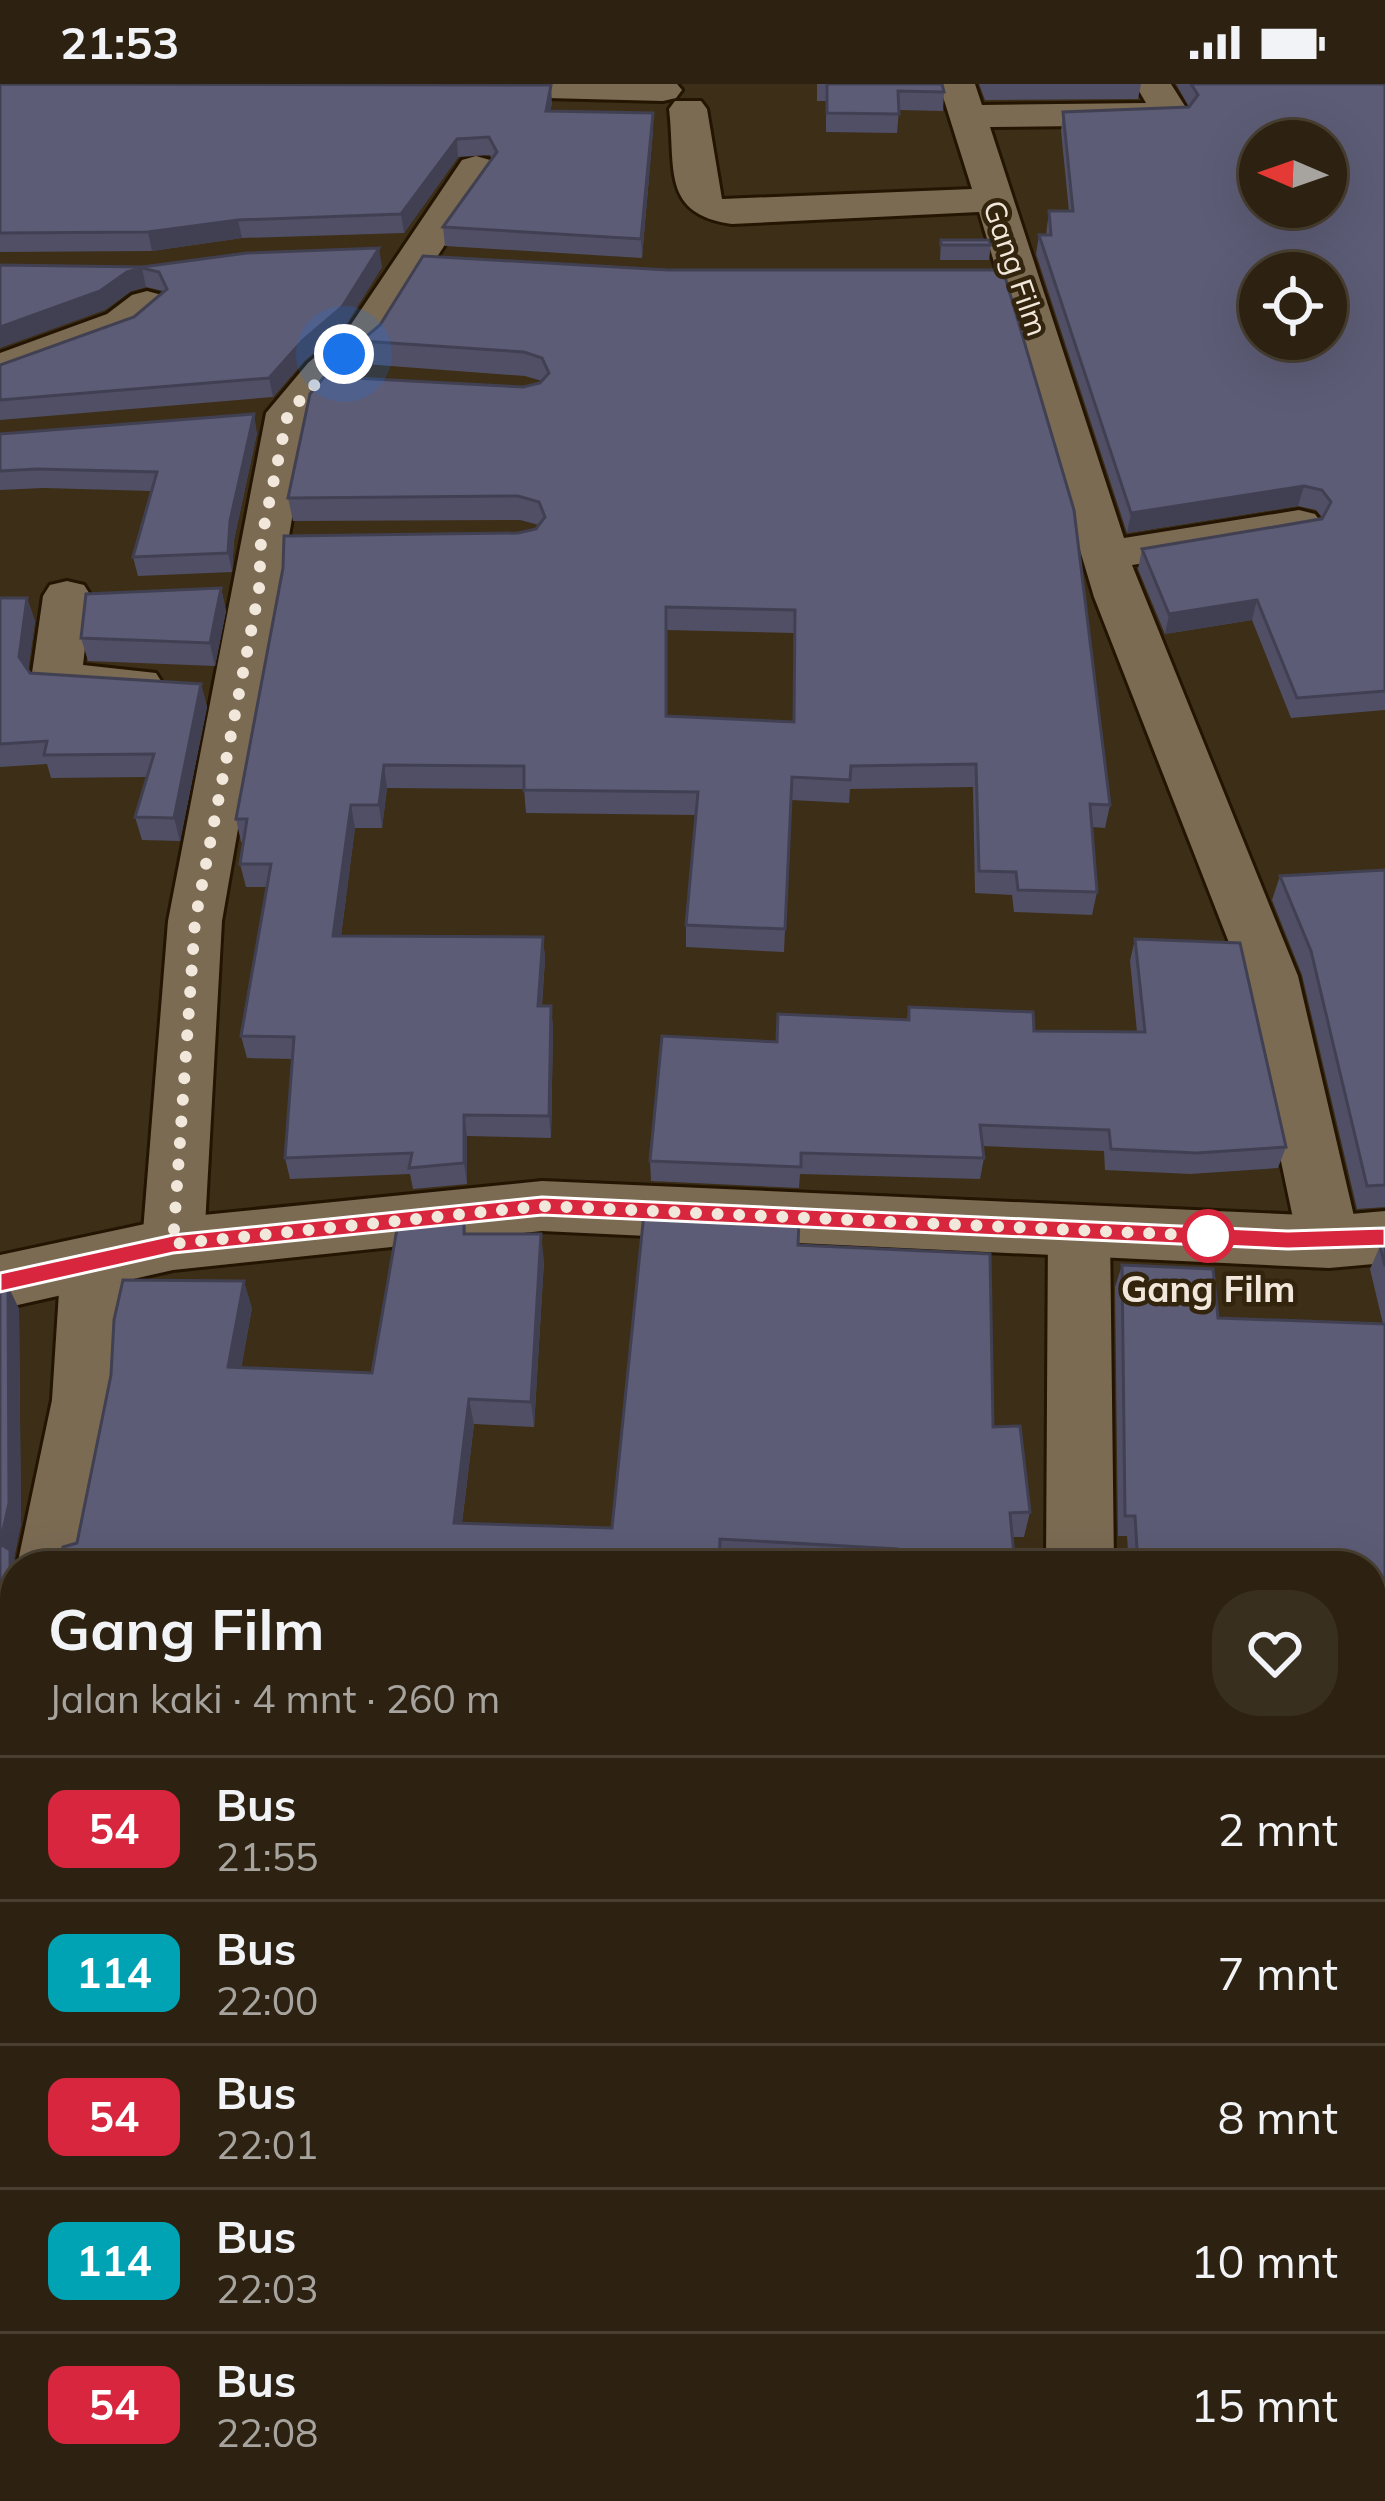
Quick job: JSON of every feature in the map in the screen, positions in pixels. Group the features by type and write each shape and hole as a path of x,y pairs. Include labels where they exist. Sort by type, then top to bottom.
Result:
{"main road":[{"path":"0,1282 173,1244 542,1206 1357,1239"}],"street":[{"path":"424,84 675,100 699,198 710,209 732,212 993,200"},
{"path":"961,100 1171,114 1153,84"},
{"name":"Gang Film","path":"961,100 993,200 997,276 1270,976 1357,1239"},
{"path":"173,1244 195,921 238,688 238,591 284,540 266,415 364,337 476,168"},
{"path":"0,368 122,323 146,280"},
{"path":"323,372 382,386"},
{"path":"1105,556 1214,534 1299,524"},
{"path":"66,597 56,680 238,688"},
{"path":"1079,1231 1080,1551"},
{"path":"54,1551 85,1400 92,1261"}],"building":[{"path":"0,84 551,85 546,111 653,113 641,239 443,227 497,152 489,137 457,139 401,214 238,220 148,232 0,233"},
{"path":"827,84 942,84 944,92 898,91 899,114 827,113"},
{"path":"1191,84 1385,84 1385,691 1297,698 1257,600 1169,614 1142,549 1322,519 1331,502 1322,490 1304,486 1131,513 1039,235 1051,235 1049,211 1073,211 1063,112 1189,107 1198,95"},
{"path":"941,240 989,240 991,245 941,245"},
{"path":"379,248 342,307 269,378 0,400 0,365 134,317 167,289 159,272 142,268 127,272 100,291 0,327 0,265 142,267 247,253"},
{"path":"423,256 668,270 1003,270 1074,510 1110,805 1090,804 1097,892 1018,890 1016,872 979,871 976,764 851,766 850,780 792,777 785,929 686,925 698,792 524,790 524,766 384,765 379,805 351,805 333,936 543,937 538,1006 551,1006 549,1116 464,1115 464,1163 409,1168 412,1153 285,1158 294,1037 241,1036 271,864 240,864 247,819 236,819 283,568 284,536 518,533 536,529 545,517 539,502 518,496 288,498 310,394 329,371 354,378 523,387 540,383 549,373 542,358 524,352 361,341 380,325","holes":["666,607 795,610 794,722 666,716"]},
{"path":"254,414 230,521 228,553 133,557 157,472 0,471 0,434"},
{"path":"221,588 210,643 81,638 86,594"},
{"path":"0,598 27,598 19,657 30,673 201,684 174,818 135,817 154,754 44,755 47,741 0,744"},
{"path":"1385,870 1385,1185 1367,1186 1311,951 1280,876"},
{"path":"1135,939 1240,943 1286,1147 1197,1153 1111,1149 1109,1130 980,1125 984,1158 801,1153 801,1167 650,1161 662,1036 777,1042 778,1014 909,1020 909,1007 1033,1012 1034,1031 1145,1032"},
{"path":"644,1213 799,1220 798,1245 990,1254 993,1427 1020,1426 1030,1512 1010,1513 1014,1551 897,1551 720,1539 720,1551 62,1551 77,1543 111,1375 114,1320 123,1280 244,1281 228,1367 372,1373 398,1223 464,1216 464,1234 541,1234 531,1402 469,1399 454,1523 612,1528"},
{"path":"1122,1265 1213,1269 1218,1318 1385,1324 1385,1551 1137,1551 1135,1516 1125,1516"},
{"path":"8,1286 9,1503 0,1544 0,1288"}],"bus line":[{"name":"54","path":"0,1282 173,1244 542,1206 1288,1240 1385,1237"}],"place":[{"name":"Gang Film","path":"1208,1236"}],"route":[{"path":"344,354 288,413 261,541 259,590 195,921 173,1244 542,1206 1208,1236"}]}
